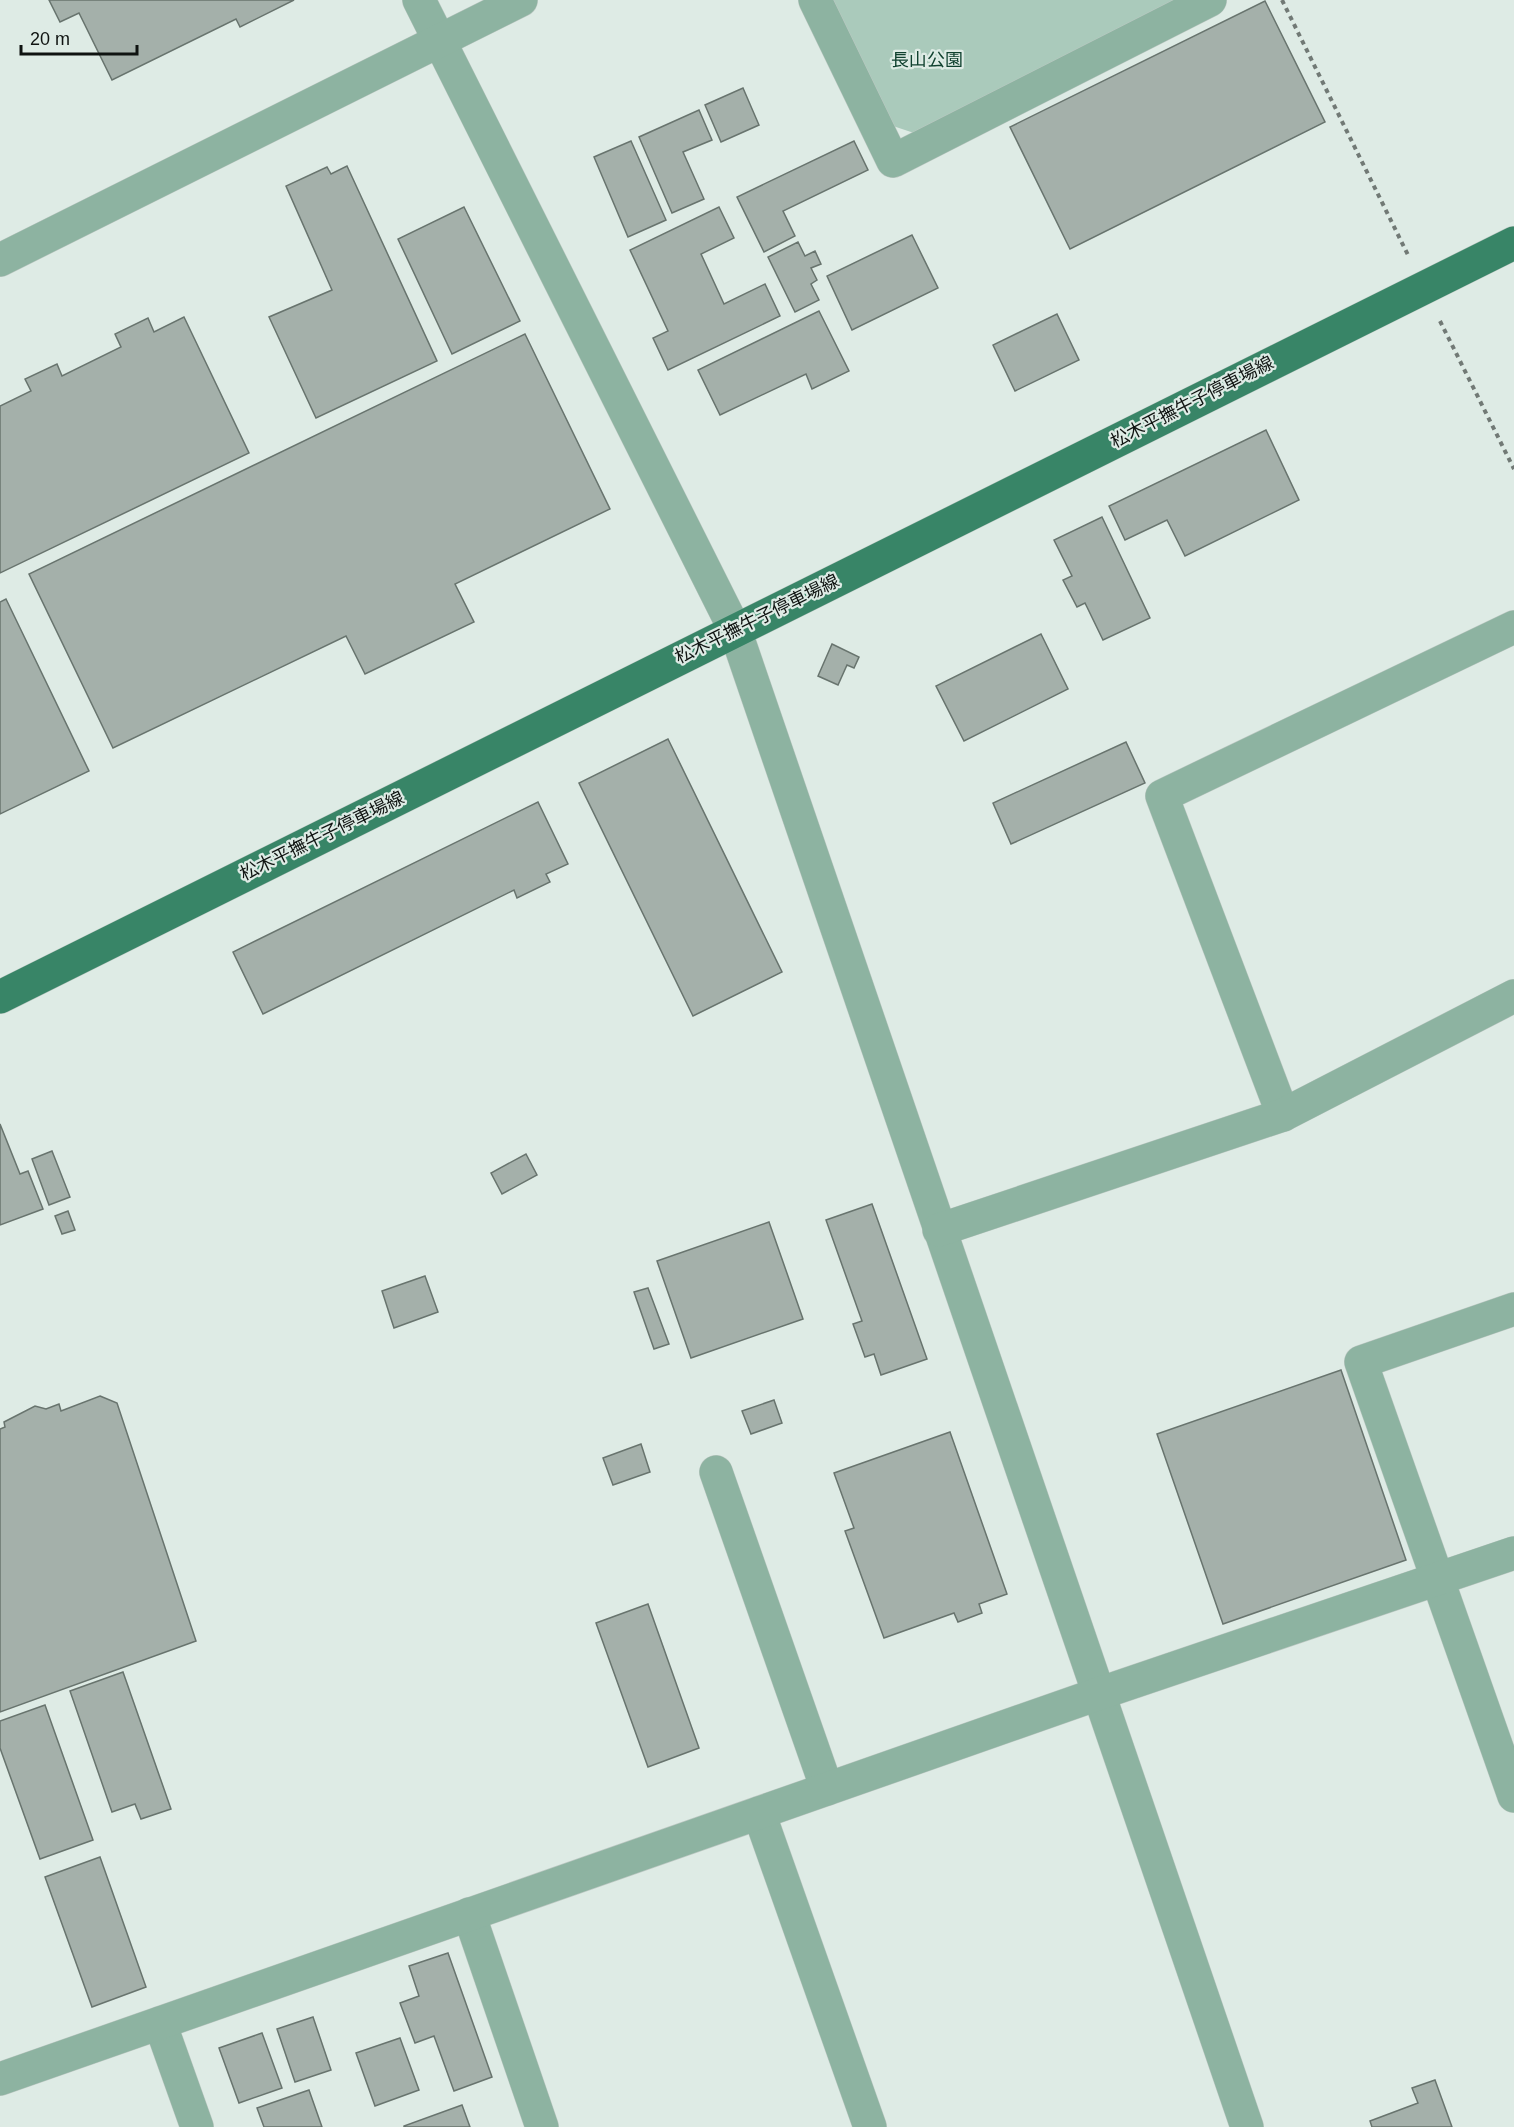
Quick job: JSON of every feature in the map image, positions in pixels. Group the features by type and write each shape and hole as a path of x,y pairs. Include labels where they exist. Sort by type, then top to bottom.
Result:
{"main road":[{"name":"松木平撫牛子停車場線","path":"0,996 1514,243"}],"street":[{"path":"419,0 735,630 1247,2127"},
{"path":"0,260 521,0"},
{"path":"815,0 893,161 1210,0"},
{"path":"1283,1115 1162,796 1514,627"},
{"path":"939,1230 1283,1115 1514,996"},
{"path":"1514,1309 1361,1362 1514,1796"},
{"path":"716,1472 827,1789"},
{"path":"0,2079 1098,1694 1514,1552"},
{"path":"759,1813 870,2127"},
{"path":"469,1914 542,2127"},
{"path":"160,2023 197,2127"}],"path":[{"path":"1282,0 1514,469"}],"green space":[{"name":"長山公園","path":"831,0 1178,0 914,133 893,126"}],"building":[{"path":"49,0 294,0 240,27 236,19 112,80 79,13 60,22"},
{"path":"1265,1 1325,122 1070,249 1010,127"},
{"path":"743,88 759,125 721,142 705,105"},
{"path":"699,110 712,140 683,152 704,199 672,213 639,137"},
{"path":"631,141 666,220 628,237 594,157"},
{"path":"854,141 868,170 783,211 795,236 764,252 737,197"},
{"path":"347,166 437,361 316,418 269,317 332,290 286,186 327,167 331,174"},
{"path":"464,207 520,321 452,354 398,239"},
{"path":"719,207 734,238 701,254 724,304 765,284 780,316 668,370 653,338 668,331 630,250"},
{"path":"912,235 938,288 852,330 827,276"},
{"path":"798,242 805,256 815,251 821,264 811,268 817,280 811,284 819,300 795,312 768,257"},
{"path":"819,311 849,371 812,389 806,374 720,415 698,370"},
{"path":"1057,314 1079,360 1015,391 993,345"},
{"path":"184,317 249,453 0,573 0,406 31,391 25,379 57,364 62,376 121,347 115,334 148,318 154,332"},
{"path":"525,334 610,509 455,584 474,622 365,674 346,636 113,748 29,574"},
{"path":"1266,430 1299,500 1185,556 1167,520 1125,540 1109,506"},
{"path":"1102,517 1150,618 1103,640 1085,603 1077,607 1063,580 1072,576 1054,540"},
{"path":"6,599 89,771 0,814 0,602"},
{"path":"1041,634 1068,689 964,741 936,686"},
{"path":"832,644 859,657 854,668 847,665 838,685 818,676"},
{"path":"668,739 782,972 693,1016 579,783"},
{"path":"1126,742 1145,783 1011,844 993,803"},
{"path":"538,802 568,864 546,874 550,882 517,898 514,890 263,1014 233,952"},
{"path":"0,1124 20,1174 28,1171 43,1209 0,1225"},
{"path":"52,1151 70,1197 49,1205 32,1159"},
{"path":"526,1154 537,1175 502,1194 491,1173"},
{"path":"872,1204 927,1359 881,1375 874,1354 865,1357 853,1324 862,1321 826,1220"},
{"path":"68,1211 75,1230 62,1234 55,1216"},
{"path":"769,1222 803,1319 691,1358 657,1261"},
{"path":"425,1276 438,1312 394,1328 382,1291"},
{"path":"648,1288 669,1344 654,1349 634,1292"},
{"path":"1341,1370 1406,1560 1223,1624 1157,1434"},
{"path":"100,1396 117,1403 196,1641 0,1712 0,1429 5,1427 4,1422 35,1406 46,1409 59,1404 61,1411"},
{"path":"774,1400 782,1423 751,1434 742,1411"},
{"path":"950,1432 1007,1594 979,1604 982,1613 958,1622 954,1613 884,1638 845,1531 854,1528 834,1473"},
{"path":"641,1444 650,1472 613,1485 603,1458"},
{"path":"648,1604 699,1748 648,1767 596,1623"},
{"path":"123,1672 171,1809 141,1819 135,1804 112,1812 70,1691"},
{"path":"45,1705 93,1840 40,1859 0,1748 0,1721"},
{"path":"100,1857 146,1987 92,2007 45,1877"},
{"path":"448,1953 492,2077 454,2091 434,2036 415,2043 400,2003 419,1996 409,1966"},
{"path":"313,2017 331,2070 295,2082 277,2029"},
{"path":"262,2033 282,2088 239,2103 219,2048"},
{"path":"400,2038 419,2090 375,2106 356,2053"},
{"path":"1435,2080 1452,2127 1372,2127 1370,2121 1418,2103 1412,2088"},
{"path":"309,2090 322,2127 264,2127 257,2108"},
{"path":"462,2105 470,2127 404,2127 404,2126"}]}
